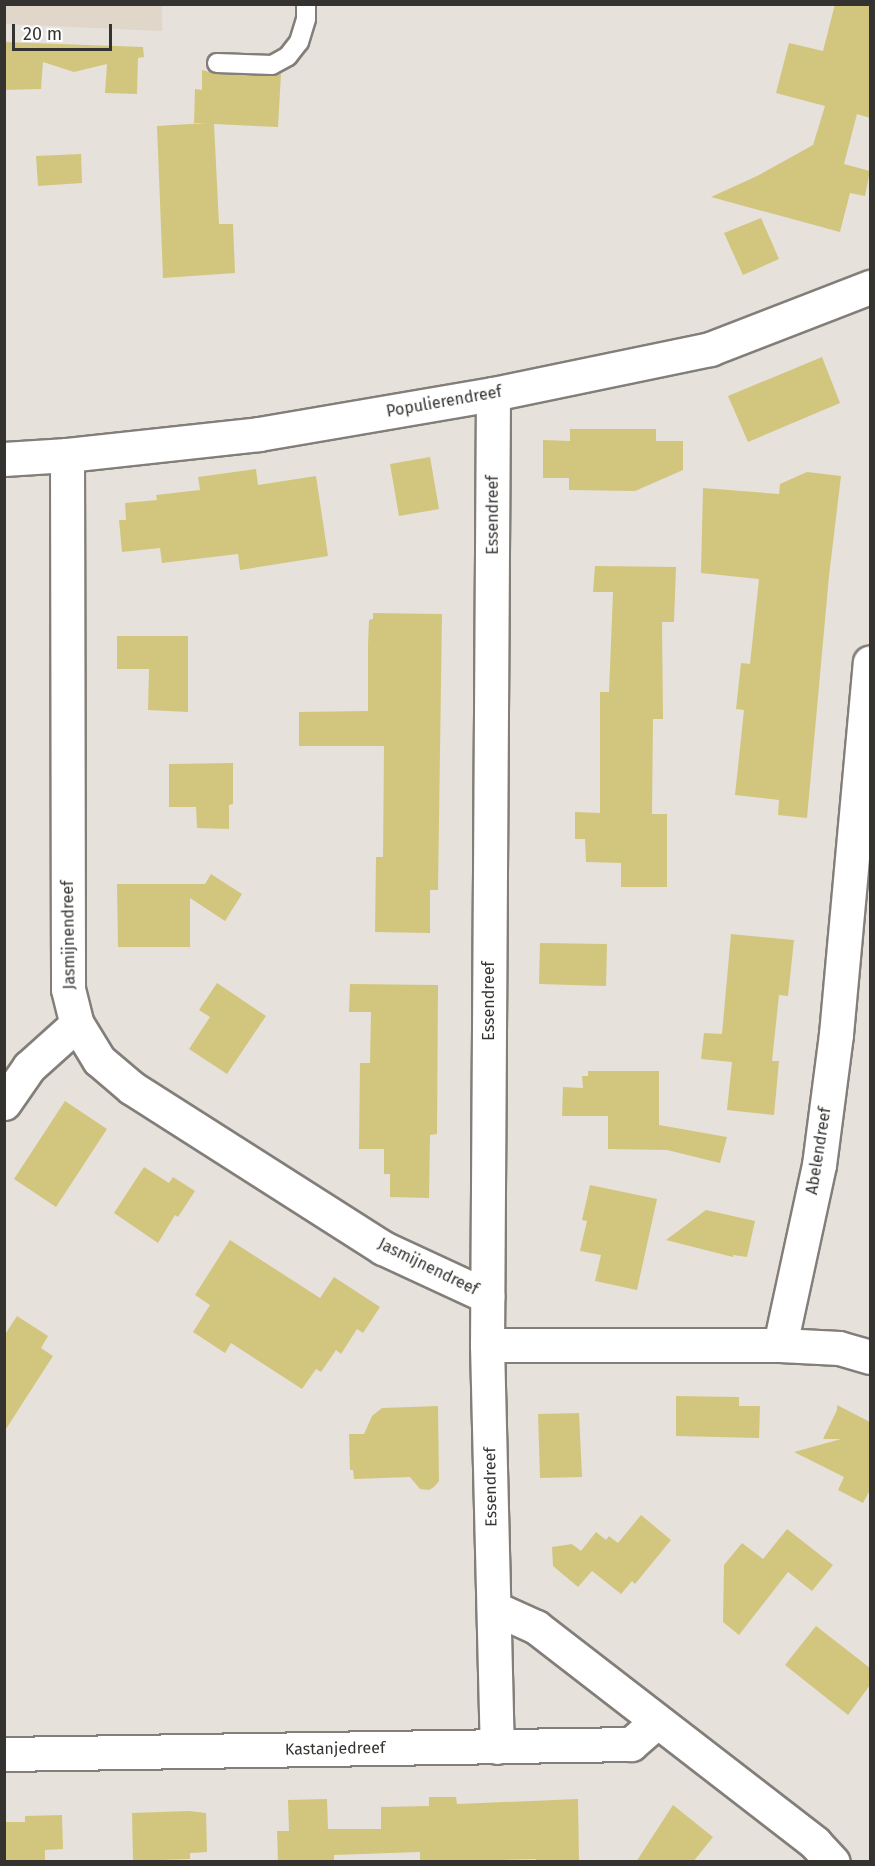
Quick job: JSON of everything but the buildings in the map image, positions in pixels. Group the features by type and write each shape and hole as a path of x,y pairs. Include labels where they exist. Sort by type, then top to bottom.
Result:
{"street":[{"name":"Populierendreef","path":"4,459 67,455 259,434 493,394 710,349 870,287"},
{"name":"Essendreef","path":"493,394 487,1345 497,1747"},
{"name":"Jasmijnendreef","path":"67,455 68,989 77,1024 99,1060 132,1088 383,1248 487,1296"},
{"name":"Abelendreef","path":"780,1345 820,1154 837,1022 870,663"},
{"path":"4,1103 29,1067 77,1024"},
{"path":"487,1345 780,1345 839,1348 870,1357"},
{"path":"494,1608 536,1627 815,1843 832,1862"},
{"name":"Kastanjedreef","path":"4,1754 631,1744 656,1722"}],"lane":[{"path":"217,63 272,65 288,56 300,42 306,19 306,4"}],"shaded area":[{"path":"5,4 162,5 162,31 5,24"}]}
